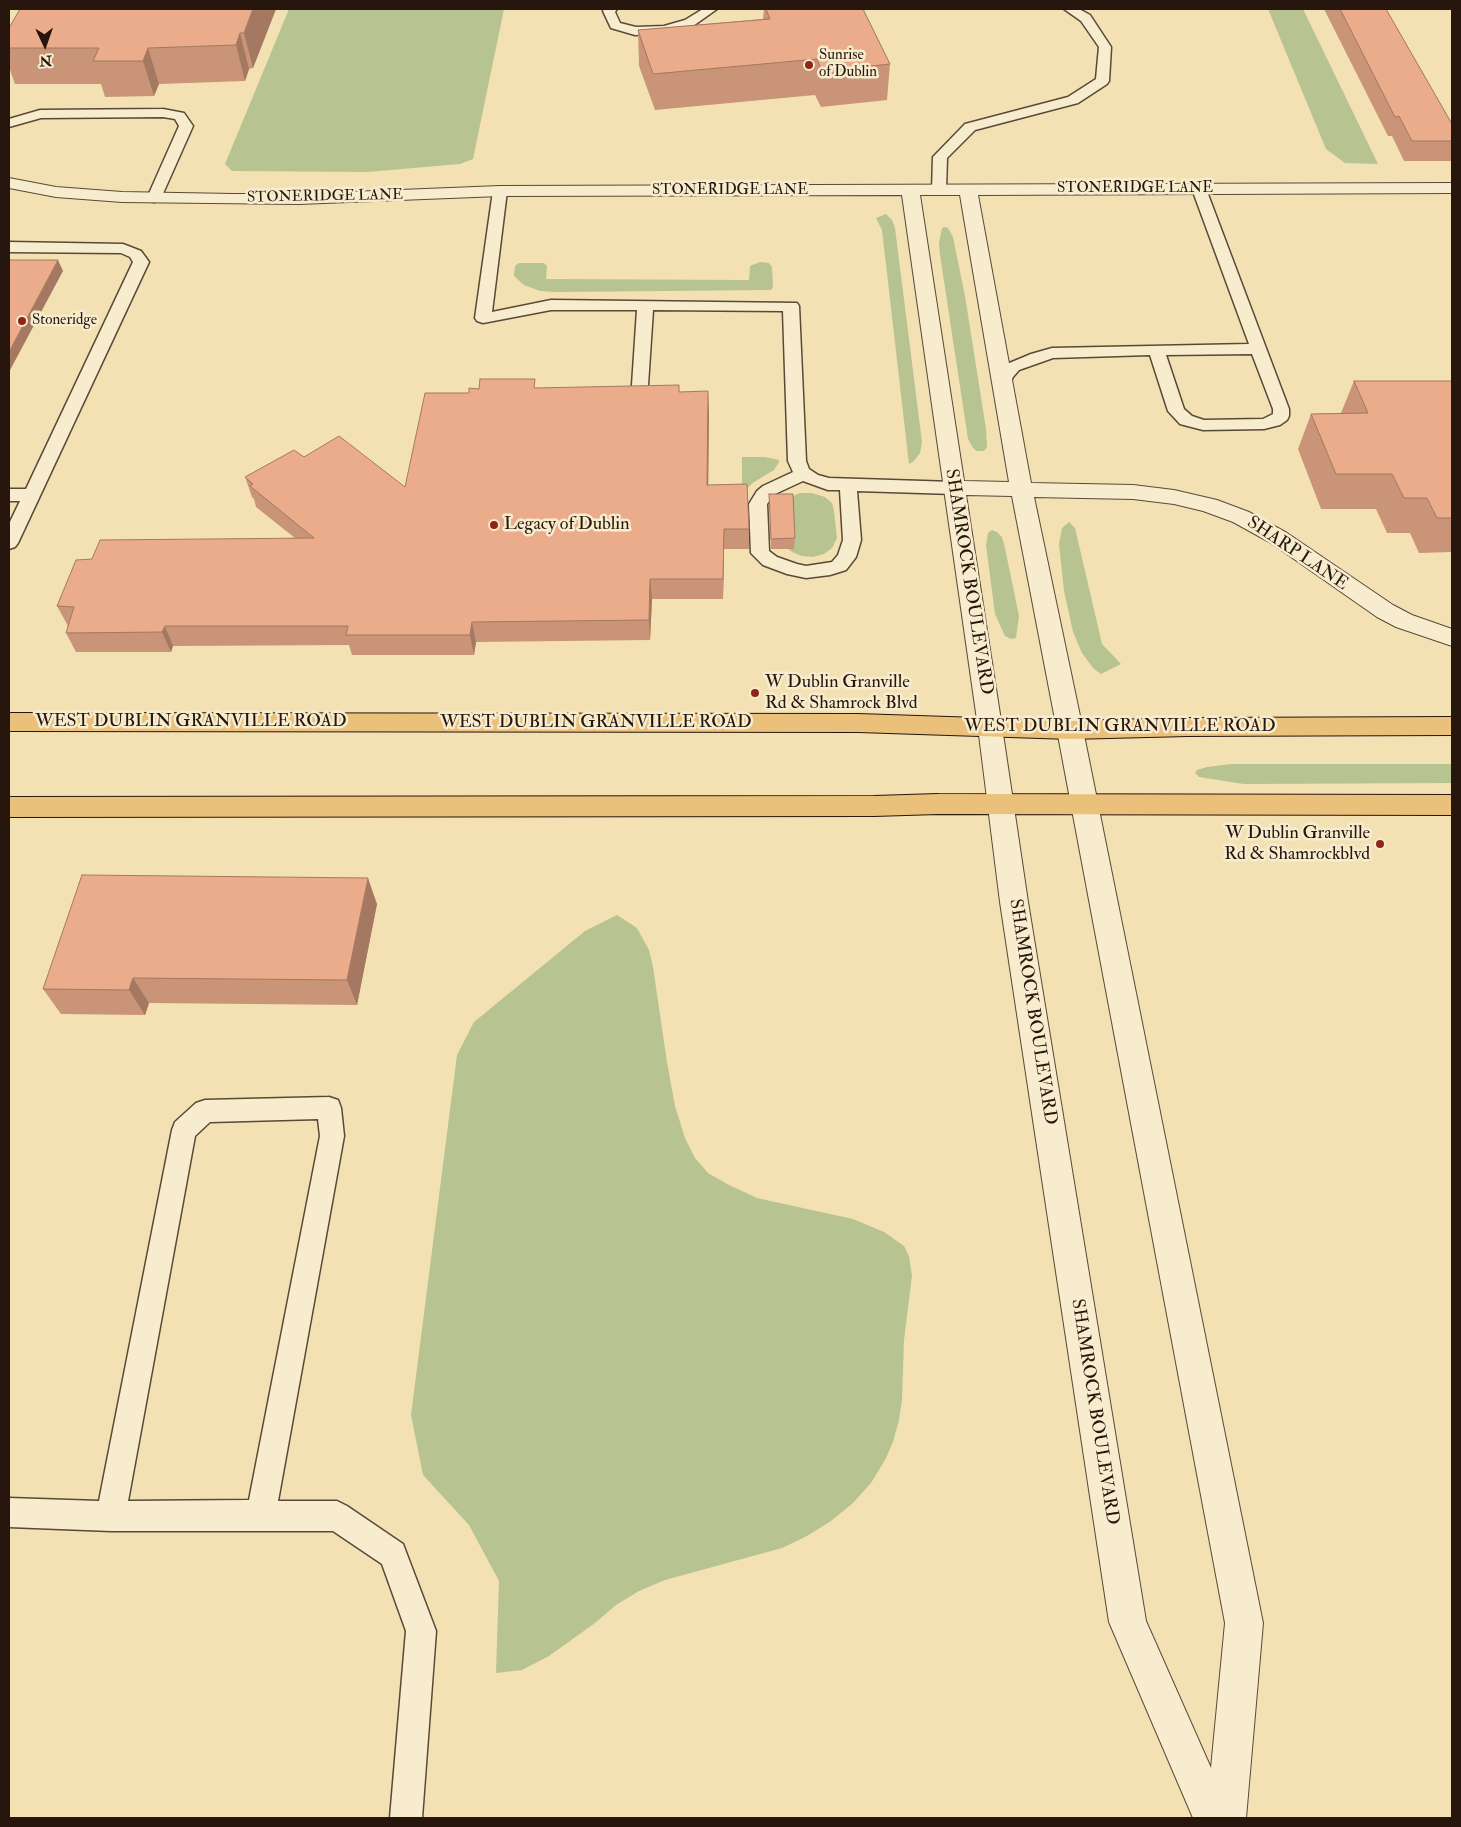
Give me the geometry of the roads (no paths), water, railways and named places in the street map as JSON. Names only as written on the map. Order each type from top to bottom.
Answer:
[{"type":"main road","name":"WEST DUBLIN GRANVILLE ROAD","points":[[9,722],[858,723],[1070,730],[1188,727],[1452,726]]},
{"type":"main road","points":[[9,807],[1452,805]]},
{"type":"street","name":"STONERIDGE LANE","points":[[9,183],[56,192],[154,198],[299,199],[500,191],[1452,188]]},
{"type":"street","name":"SHAMROCK BOULEVARD","points":[[910,190],[1017,921],[1128,1622],[1213,1818]]},
{"type":"street","points":[[968,190],[1021,490],[1086,805],[1244,1623],[1226,1818]]},
{"type":"street","name":"SHARP LANE","points":[[954,488],[1153,494],[1191,500],[1226,510],[1254,523],[1279,538],[1385,611],[1404,621],[1452,638]]},
{"type":"lane","points":[[611,9],[609,12],[615,25],[635,31],[665,30],[689,23],[711,9]]},
{"type":"lane","points":[[939,190],[940,158],[970,127],[1073,100],[1102,81],[1105,47],[1086,18],[1070,9]]},
{"type":"lane","points":[[9,123],[40,114],[164,113],[179,116],[186,126],[154,198]]},
{"type":"lane","points":[[1156,350],[1177,414],[1190,422],[1203,425],[1264,424],[1274,421],[1280,416],[1281,409],[1199,189]]},
{"type":"lane","points":[[500,191],[483,318],[544,306],[791,306],[797,462],[804,474],[822,482],[954,488]]},
{"type":"lane","points":[[9,247],[123,249],[136,254],[140,262],[139,268],[9,543]]},
{"type":"lane","points":[[639,400],[645,306]]},
{"type":"lane","points":[[1002,384],[1005,375],[1013,367],[1044,355],[1074,351],[1258,349]]},
{"type":"lane","points":[[804,474],[769,490],[763,495],[758,504],[760,553],[770,561],[794,570],[806,572],[825,570],[839,566],[847,558],[852,540],[848,484]]},
{"type":"lane","points":[[9,494],[31,495]]},
{"type":"lane","points":[[111,1516],[184,1130],[205,1110],[329,1108],[332,1136],[261,1515]]},
{"type":"lane","points":[[9,1513],[111,1516],[336,1516],[393,1554],[421,1631],[406,1818]]},
{"type":"place","name":"Sunrise of Dublin","points":[[809,65]]},
{"type":"place","name":"Stoneridge","points":[[22,321]]},
{"type":"place","name":"Legacy of Dublin","points":[[494,525]]},
{"type":"place","name":"W Dublin Granville Rd & Shamrock Blvd","points":[[755,693]]},
{"type":"place","name":"W Dublin Granville Rd & Shamrockblvd","points":[[1380,844]]}]
